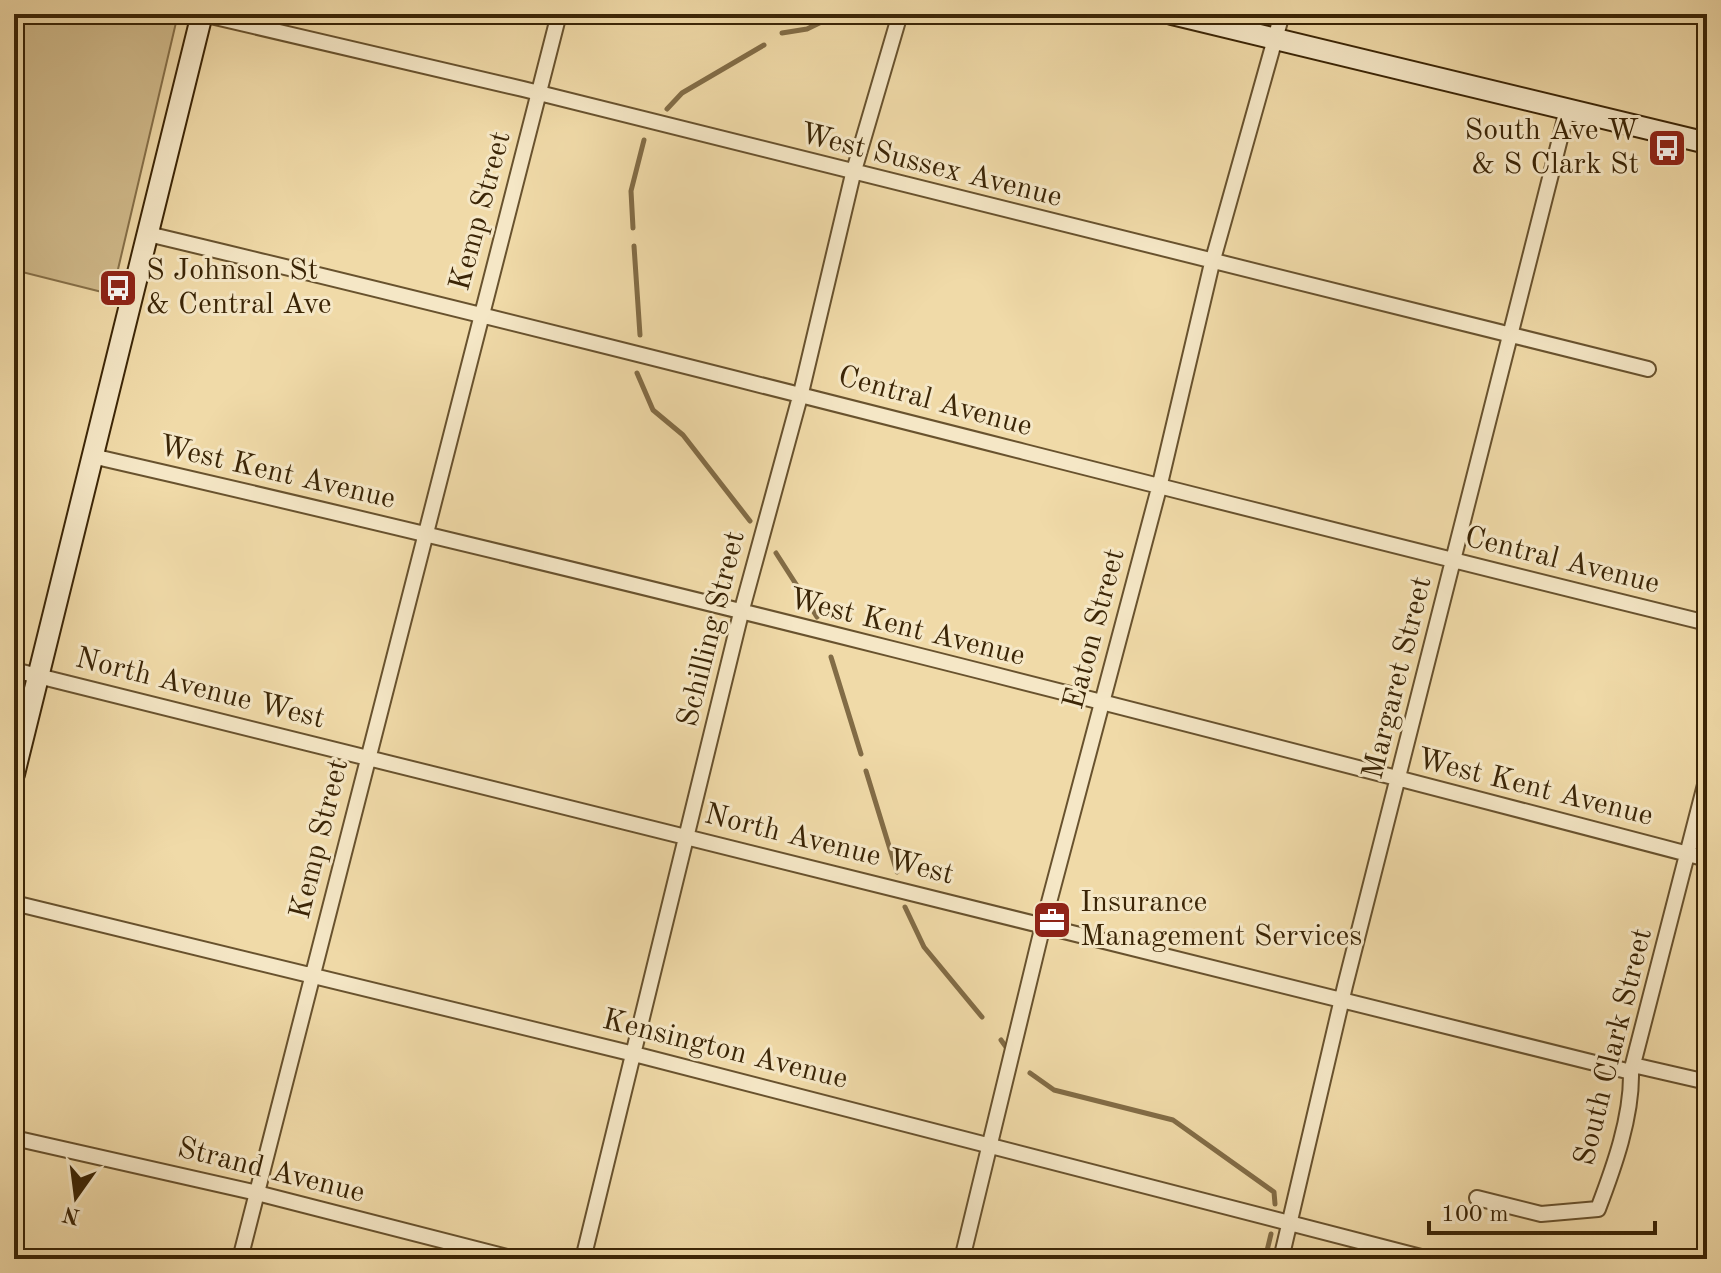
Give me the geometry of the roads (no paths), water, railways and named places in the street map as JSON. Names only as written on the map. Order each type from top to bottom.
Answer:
[{"type":"street","name":"West Sussex Avenue","points":[[202,14],[539,94],[1648,369]]},
{"type":"street","points":[[14,774],[202,14]]},
{"type":"street","name":"Kemp Street","points":[[240,1259],[559,14]]},
{"type":"street","name":"Schilling Street","points":[[583,1259],[741,613],[801,393],[853,174],[900,14]]},
{"type":"street","points":[[1172,14],[1707,143]]},
{"type":"street","name":"Eaton Street","points":[[962,1259],[1043,925],[1159,488],[1212,263],[1282,14]]},
{"type":"street","name":"Margaret Street","points":[[1281,1259],[1343,998],[1567,111]]},
{"type":"street","name":"Central Avenue","points":[[148,234],[801,393],[1159,488],[1707,623]]},
{"type":"street","name":"West Kent Avenue","points":[[92,456],[424,534],[1102,703],[1707,859]]},
{"type":"street","name":"North Avenue West","points":[[14,670],[1043,925],[1632,1068],[1707,1082]]},
{"type":"street","name":"South Clark Street","points":[[1477,1198],[1541,1214],[1598,1209],[1632,1090],[1632,1068],[1707,777]]},
{"type":"street","name":"Kensington Avenue","points":[[14,903],[634,1054],[1421,1257]]},
{"type":"street","name":"Strand Avenue","points":[[14,1138],[257,1193],[515,1259]]},
{"type":"waterway","points":[[782,33],[807,29],[838,14]]},
{"type":"waterway","points":[[667,109],[682,93],[764,45]]},
{"type":"waterway","points":[[633,228],[631,191],[644,140]]},
{"type":"waterway","points":[[634,246],[640,335]]},
{"type":"waterway","points":[[637,373],[653,410],[683,435],[750,521]]},
{"type":"waterway","points":[[776,553],[817,617]]},
{"type":"waterway","points":[[831,657],[861,754]]},
{"type":"waterway","points":[[866,771],[897,872]]},
{"type":"waterway","points":[[905,907],[924,947],[982,1017]]},
{"type":"waterway","points":[[1001,1040],[1006,1047]]},
{"type":"waterway","points":[[1030,1073],[1054,1090],[1173,1120],[1274,1192],[1275,1204]]},
{"type":"waterway","points":[[1265,1259],[1271,1234]]},
{"type":"place","name":"South Ave W & S Clark St","points":[[1667,148]]},
{"type":"place","name":"S Johnson St & Central Ave","points":[[118,288]]},
{"type":"place","name":"Insurance Management Services","points":[[1052,920]]}]
